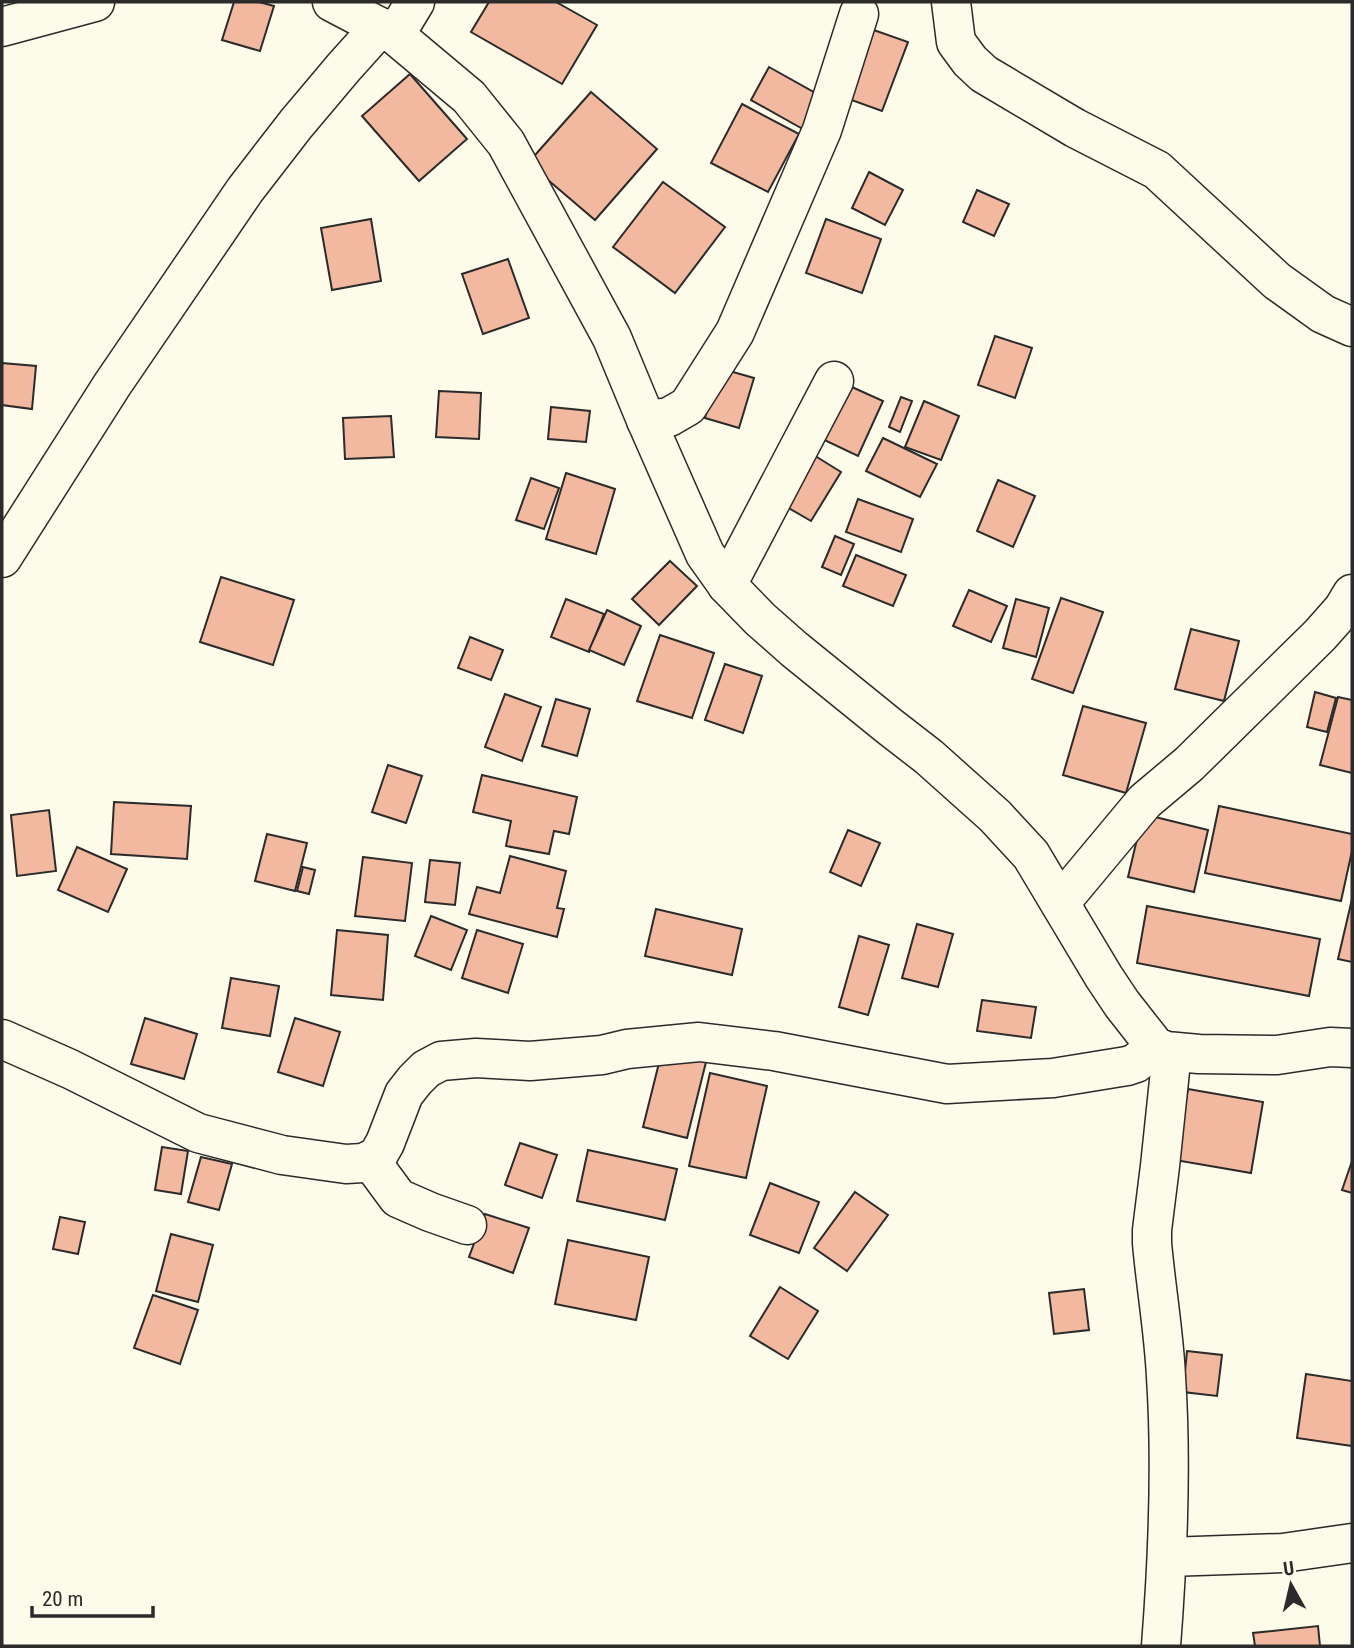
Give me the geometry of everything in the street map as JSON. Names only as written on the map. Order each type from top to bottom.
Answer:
[{"type":"street","points":[[2,27],[95,2]]},
{"type":"street","points":[[332,2],[387,31],[469,97],[506,143],[612,338],[705,554],[727,585],[794,649],[929,757],[995,816],[1031,855],[1122,1004],[1164,1049],[1160,1166],[1152,1243],[1166,1375],[1170,1490],[1161,1646]]},
{"type":"street","points":[[2,558],[111,385],[245,190],[304,114],[415,2]]},
{"type":"street","points":[[951,2],[956,41],[970,61],[984,74],[1075,128],[1157,170],[1277,281],[1323,314],[1352,327]]},
{"type":"street","points":[[646,420],[669,417],[688,406],[734,332],[822,130],[859,13]]},
{"type":"street","points":[[727,585],[834,382]]},
{"type":"street","points":[[1060,903],[1145,801],[1189,764],[1320,635],[1343,609],[1352,594]]},
{"type":"street","points":[[2,1039],[70,1069],[198,1133],[282,1155],[346,1164],[363,1163],[377,1157],[404,1094],[426,1069],[441,1061],[476,1058],[530,1061],[699,1042],[774,1051],[947,1084],[1053,1078],[1127,1066],[1164,1049],[1199,1054],[1277,1055],[1330,1047],[1352,1048]]},
{"type":"street","points":[[370,1160],[398,1199],[467,1225]]},
{"type":"street","points":[[1168,1556],[1283,1553],[1352,1543]]},
{"type":"building","points":[[234,2],[259,2],[274,6],[260,51],[222,40]]},
{"type":"building","points":[[489,2],[556,2],[597,25],[562,84],[471,32]]},
{"type":"building","points":[[868,28],[908,42],[882,111],[843,97]]},
{"type":"building","points":[[769,67],[826,99],[808,132],[751,100]]},
{"type":"building","points":[[410,74],[467,139],[419,181],[362,116]]},
{"type":"building","points":[[591,92],[657,149],[595,220],[528,163]]},
{"type":"building","points":[[742,104],[799,134],[768,192],[711,163]]},
{"type":"building","points":[[869,172],[903,190],[885,225],[852,208]]},
{"type":"building","points":[[663,182],[725,227],[675,293],[613,247]]},
{"type":"building","points":[[977,190],[1009,204],[994,236],[963,222]]},
{"type":"building","points":[[371,219],[381,281],[332,290],[321,228]]},
{"type":"building","points":[[826,219],[881,239],[862,293],[806,273]]},
{"type":"building","points":[[508,259],[529,318],[483,334],[462,274]]},
{"type":"building","points":[[995,336],[1032,348],[1015,398],[978,385]]},
{"type":"building","points":[[2,363],[36,366],[32,409],[2,405]]},
{"type":"building","points":[[719,368],[754,378],[739,428],[705,418]]},
{"type":"building","points":[[843,383],[883,401],[858,456],[818,437]]},
{"type":"building","points":[[439,391],[481,393],[479,439],[436,437]]},
{"type":"building","points":[[901,397],[912,401],[900,432],[889,427]]},
{"type":"building","points":[[924,401],[959,416],[941,460],[905,447]]},
{"type":"building","points":[[551,407],[590,411],[586,442],[548,439]]},
{"type":"building","points":[[391,416],[394,457],[345,459],[343,418]]},
{"type":"building","points":[[883,438],[937,464],[920,497],[866,471]]},
{"type":"building","points":[[804,449],[841,472],[811,521],[773,499]]},
{"type":"building","points":[[566,473],[615,489],[596,554],[546,539]]},
{"type":"building","points":[[531,478],[559,488],[544,529],[516,520]]},
{"type":"building","points":[[998,480],[1035,496],[1013,547],[977,531]]},
{"type":"building","points":[[858,499],[913,519],[901,552],[846,532]]},
{"type":"building","points":[[835,536],[854,544],[841,575],[822,567]]},
{"type":"building","points":[[856,555],[906,575],[893,606],[843,586]]},
{"type":"building","points":[[670,561],[697,586],[659,625],[632,599]]},
{"type":"building","points":[[221,577],[294,600],[273,665],[200,642]]},
{"type":"building","points":[[969,590],[1007,606],[991,642],[953,626]]},
{"type":"building","points":[[1061,598],[1103,612],[1073,693],[1032,679]]},
{"type":"building","points":[[566,599],[604,614],[589,652],[551,637]]},
{"type":"building","points":[[1016,599],[1049,608],[1036,657],[1003,648]]},
{"type":"building","points":[[607,610],[641,626],[624,665],[589,650]]},
{"type":"building","points":[[1191,629],[1239,641],[1224,701],[1175,689]]},
{"type":"building","points":[[660,635],[714,653],[692,718],[637,701]]},
{"type":"building","points":[[470,637],[503,650],[491,680],[458,668]]},
{"type":"building","points":[[725,664],[762,676],[743,733],[705,720]]},
{"type":"building","points":[[1315,692],[1336,698],[1327,732],[1307,727]]},
{"type":"building","points":[[505,694],[541,707],[522,761],[485,747]]},
{"type":"building","points":[[1338,697],[1352,700],[1352,773],[1320,765]]},
{"type":"building","points":[[556,699],[590,709],[577,756],[542,746]]},
{"type":"building","points":[[1083,706],[1146,723],[1126,793],[1063,775]]},
{"type":"building","points":[[388,765],[422,776],[406,823],[372,812]]},
{"type":"building","points":[[482,775],[577,797],[569,834],[554,831],[549,854],[506,846],[511,821],[473,812]]},
{"type":"building","points":[[114,802],[191,806],[187,859],[111,854]]},
{"type":"building","points":[[1219,806],[1352,834],[1352,851],[1341,901],[1205,873]]},
{"type":"building","points":[[49,810],[56,871],[17,876],[11,815]]},
{"type":"building","points":[[1143,814],[1208,830],[1194,892],[1128,877]]},
{"type":"building","points":[[848,830],[880,843],[861,886],[830,872]]},
{"type":"building","points":[[267,834],[307,843],[295,891],[255,881]]},
{"type":"building","points":[[77,847],[127,869],[108,912],[58,890]]},
{"type":"building","points":[[510,856],[566,871],[557,908],[564,909],[557,937],[469,914],[477,887],[500,893]]},
{"type":"building","points":[[363,857],[412,863],[405,921],[355,916]]},
{"type":"building","points":[[430,860],[460,863],[455,905],[425,902]]},
{"type":"building","points":[[303,867],[315,870],[309,894],[297,891]]},
{"type":"building","points":[[1352,899],[1352,962],[1338,959]]},
{"type":"building","points":[[1147,906],[1320,939],[1309,996],[1137,963]]},
{"type":"building","points":[[656,909],[742,929],[732,975],[645,956]]},
{"type":"building","points":[[431,916],[467,930],[451,970],[415,956]]},
{"type":"building","points":[[917,924],[953,934],[938,987],[902,978]]},
{"type":"building","points":[[337,930],[388,935],[383,1000],[331,995]]},
{"type":"building","points":[[477,930],[523,944],[508,993],[462,978]]},
{"type":"building","points":[[859,936],[889,945],[868,1015],[839,1007]]},
{"type":"building","points":[[231,978],[279,986],[270,1036],[222,1028]]},
{"type":"building","points":[[982,1000],[1036,1007],[1031,1038],[977,1031]]},
{"type":"building","points":[[145,1018],[197,1034],[184,1079],[131,1064]]},
{"type":"building","points":[[295,1018],[340,1032],[323,1086],[278,1072]]},
{"type":"building","points":[[663,1047],[707,1058],[687,1138],[643,1127]]},
{"type":"building","points":[[710,1073],[767,1086],[746,1178],[689,1166]]},
{"type":"building","points":[[1188,1089],[1263,1102],[1251,1173],[1175,1160]]},
{"type":"building","points":[[520,1143],[557,1155],[542,1198],[505,1185]]},
{"type":"building","points":[[162,1147],[188,1151],[181,1194],[155,1190]]},
{"type":"building","points":[[588,1150],[677,1169],[665,1220],[577,1201]]},
{"type":"building","points":[[201,1157],[232,1164],[219,1210],[188,1202]]},
{"type":"building","points":[[1352,1161],[1352,1193],[1342,1190]]},
{"type":"building","points":[[770,1183],[819,1202],[799,1253],[750,1235]]},
{"type":"building","points":[[855,1192],[888,1215],[847,1271],[814,1248]]},
{"type":"building","points":[[485,1214],[529,1228],[513,1273],[469,1257]]},
{"type":"building","points":[[60,1217],[85,1222],[78,1254],[53,1249]]},
{"type":"building","points":[[171,1234],[213,1245],[198,1302],[156,1291]]},
{"type":"building","points":[[568,1240],[649,1257],[636,1320],[555,1304]]},
{"type":"building","points":[[780,1287],[818,1311],[788,1359],[750,1336]]},
{"type":"building","points":[[1084,1289],[1089,1330],[1054,1334],[1049,1293]]},
{"type":"building","points":[[153,1295],[198,1310],[180,1364],[134,1348]]},
{"type":"building","points":[[1187,1351],[1222,1355],[1217,1396],[1183,1392]]},
{"type":"building","points":[[1306,1374],[1352,1381],[1352,1446],[1297,1438]]},
{"type":"building","points":[[1318,1626],[1320,1646],[1255,1646],[1253,1633]]}]
